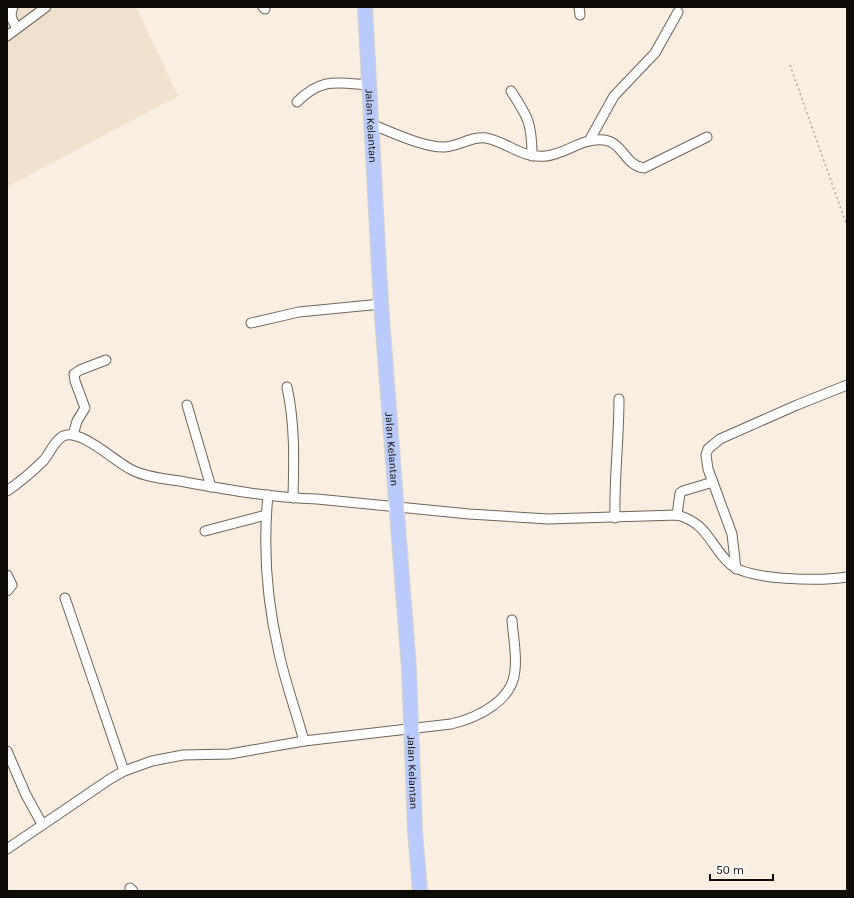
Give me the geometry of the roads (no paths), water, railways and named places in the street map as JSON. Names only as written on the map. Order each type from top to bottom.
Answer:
[{"type":"highway","name":"Jalan Kelantan","points":[[365,7],[373,124],[380,304],[409,669],[418,890]]},
{"type":"street","points":[[13,7],[10,14],[11,19],[17,28]]},
{"type":"street","points":[[7,36],[46,7]]},
{"type":"street","points":[[589,141],[614,96],[655,54],[678,12]]},
{"type":"street","points":[[297,102],[315,86],[325,84],[370,85]]},
{"type":"street","points":[[511,91],[529,119],[532,139],[532,156]]},
{"type":"street","points":[[373,124],[436,147],[454,146],[474,138],[485,138],[532,156],[547,156],[597,139],[613,142],[634,166],[644,168],[707,137]]},
{"type":"street","points":[[251,323],[299,312],[380,304]]},
{"type":"street","points":[[73,435],[76,421],[85,408],[75,381],[74,374],[80,370],[106,360]]},
{"type":"street","points":[[736,569],[735,543],[706,460],[706,452],[710,445],[760,421],[847,385]]},
{"type":"street","points":[[287,388],[292,413],[294,438],[293,498]]},
{"type":"street","points":[[615,518],[614,486],[619,428],[619,399]]},
{"type":"street","points":[[187,405],[211,486]]},
{"type":"street","points":[[7,491],[45,459],[63,436],[73,435],[84,439],[133,471],[156,477],[268,495],[513,518],[615,518],[677,515],[692,520],[702,528],[728,563],[736,569],[748,573],[795,578],[835,579],[847,577]]},
{"type":"street","points":[[677,515],[680,494],[683,491],[713,482]]},
{"type":"street","points":[[268,495],[266,515],[268,574],[274,628],[279,653],[304,741]]},
{"type":"street","points":[[205,531],[266,515]]},
{"type":"street","points":[[7,575],[12,585],[7,591]]},
{"type":"street","points":[[65,598],[124,771]]},
{"type":"street","points":[[7,849],[42,824],[124,771],[152,761],[183,755],[230,754],[304,741],[463,721],[496,704],[510,686],[515,670],[512,620]]},
{"type":"street","points":[[7,751],[26,795],[42,824]]}]
